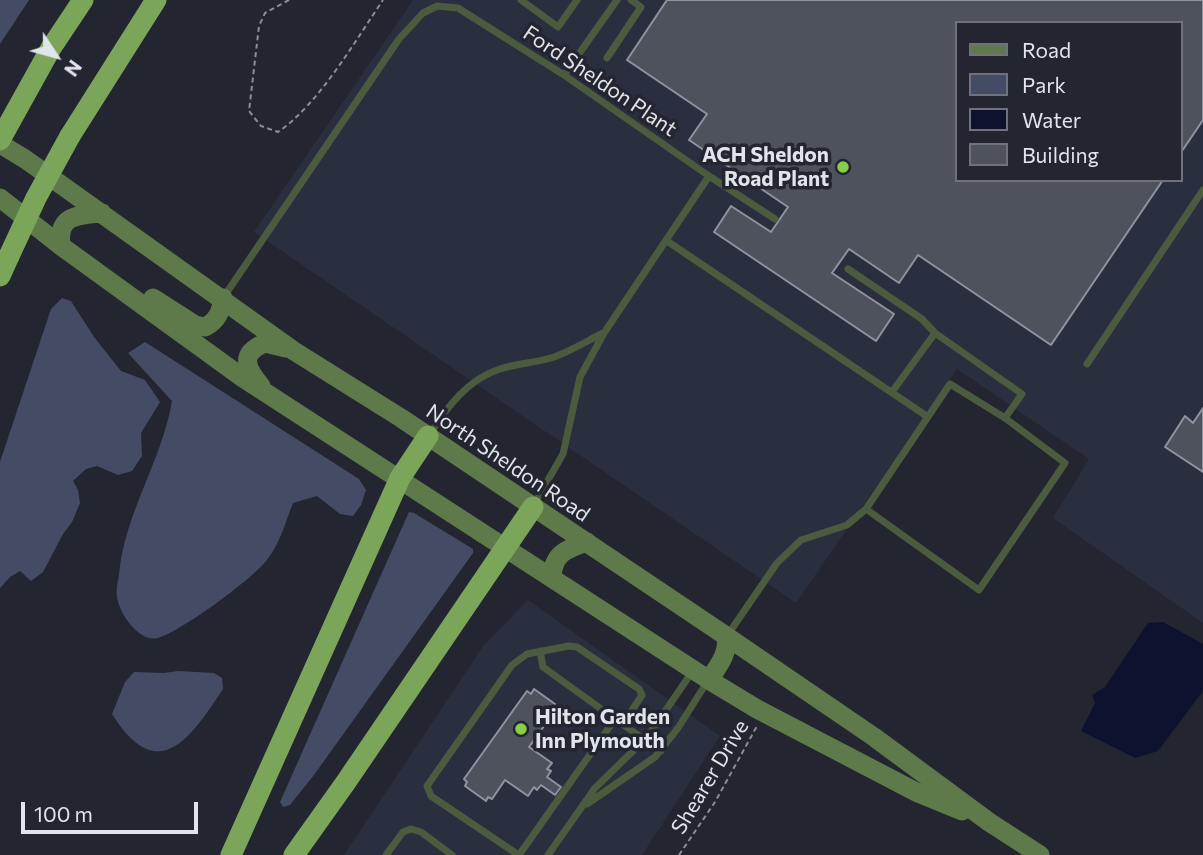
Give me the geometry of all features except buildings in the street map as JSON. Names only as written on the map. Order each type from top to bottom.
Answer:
[{"type":"highway","points":[[0,142],[51,48],[83,0]]},
{"type":"highway","points":[[0,276],[36,198],[69,136],[156,0]]},
{"type":"highway","points":[[231,855],[400,478],[428,436]]},
{"type":"highway","points":[[295,854],[533,507]]},
{"type":"highway","points":[[214,855],[254,781],[288,726]]},
{"type":"main road","name":"North Sheldon Road","points":[[0,142],[294,351],[587,542],[874,737],[989,822],[1040,855]]},
{"type":"main road","name":"North Sheldon Road","points":[[0,198],[88,266],[267,394],[701,675],[764,712],[918,793],[989,822]]},
{"type":"main road","points":[[61,246],[62,226],[69,218],[102,213]]},
{"type":"main road","points":[[88,266],[114,271],[195,325],[205,327],[213,323],[223,298]]},
{"type":"main road","points":[[267,394],[251,374],[247,359],[251,352],[265,344],[294,351]]},
{"type":"main road","points":[[552,577],[554,562],[559,554],[587,542]]},
{"type":"main road","points":[[701,675],[726,651],[726,636]]},
{"type":"lane","points":[[521,0],[558,27],[577,0]]},
{"type":"lane","points":[[564,75],[617,0]]},
{"type":"lane","points":[[607,58],[641,7],[631,0]]},
{"type":"lane","name":"Ford Sheldon Plant","points":[[223,298],[399,39],[423,13],[438,3],[458,8],[564,75],[775,219]]},
{"type":"lane","points":[[533,507],[563,454],[580,377],[604,333],[709,176]]},
{"type":"lane","points":[[1087,364],[1203,190]]},
{"type":"lane","points":[[667,241],[928,417]]},
{"type":"lane","points":[[848,269],[922,319],[934,333],[1021,394],[1005,418]]},
{"type":"lane","points":[[428,436],[441,416],[466,388],[483,376],[501,368],[555,356],[604,333]]},
{"type":"lane","points":[[892,392],[934,333]]},
{"type":"lane","points":[[726,636],[777,563],[801,540],[847,524],[866,509],[950,384],[1005,418],[1065,463],[979,590],[866,509]]},
{"type":"lane","points":[[615,719],[518,855],[431,796],[427,786],[512,665],[527,654],[577,647],[639,689],[642,695],[623,724]]},
{"type":"lane","points":[[540,651],[544,667],[661,751]]},
{"type":"lane","points":[[548,855],[595,788],[645,740],[701,675]]},
{"type":"lane","points":[[579,811],[600,793],[642,768],[661,751],[701,675]]},
{"type":"lane","points":[[621,764],[627,777]]},
{"type":"lane","points":[[386,855],[397,838],[411,829],[421,832],[452,855]]},
{"type":"path","points":[[289,0],[265,13],[259,26],[248,111],[261,126],[278,132],[292,123],[311,102],[383,0]]},
{"type":"path","name":"Shearer Drive","points":[[679,855],[715,802],[764,712]]},
{"type":"shaded area","points":[[413,0],[1203,0],[1203,623],[1053,518],[1089,459],[957,369],[796,603],[254,232]]},
{"type":"shaded area","points":[[528,600],[720,736],[642,855],[344,855],[484,645]]},
{"type":"green space","points":[[0,0],[29,0],[0,44]]},
{"type":"green space","points":[[62,298],[71,301],[94,337],[121,371],[145,380],[160,402],[141,433],[142,456],[132,471],[118,475],[97,466],[86,469],[73,481],[80,503],[43,572],[31,581],[20,571],[0,588],[0,462],[51,309]]},
{"type":"green space","points":[[145,342],[359,479],[366,490],[361,505],[353,516],[340,514],[317,496],[293,503],[275,548],[258,570],[198,616],[158,638],[144,636],[131,625],[121,610],[117,593],[122,552],[128,531],[160,445],[172,401],[128,353]]},
{"type":"green space","points":[[409,512],[473,549],[473,553],[314,775],[290,805],[283,807],[280,802]]},
{"type":"green space","points":[[134,672],[214,673],[222,678],[223,689],[186,738],[172,748],[159,751],[144,748],[129,736],[112,714],[125,682]]},
{"type":"water","points":[[1163,622],[1203,644],[1203,691],[1158,751],[1135,758],[1081,731],[1095,703],[1092,695],[1105,687],[1148,623]]},
{"type":"place","name":"ACH Sheldon Road Plant","points":[[843,167]]},
{"type":"place","name":"Hilton Garden Inn Plymouth","points":[[521,729]]}]
